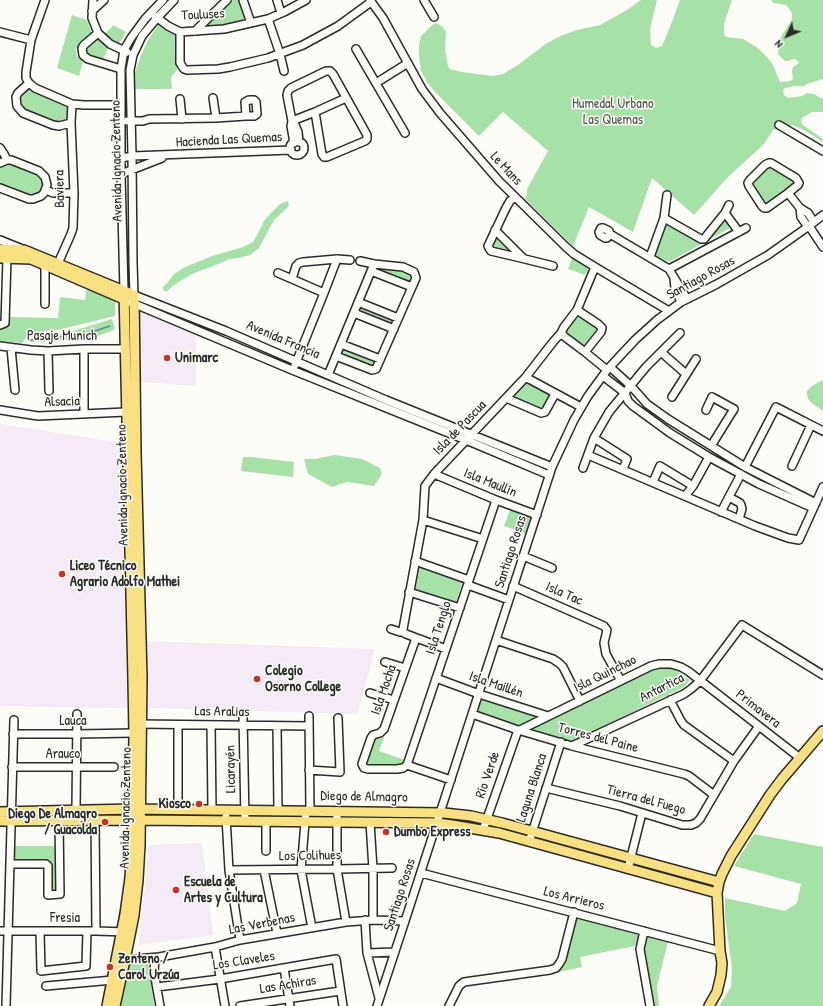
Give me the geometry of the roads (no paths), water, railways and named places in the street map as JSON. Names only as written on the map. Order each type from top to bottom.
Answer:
[{"type":"main road","name":"Avenida Francia","points":[[0,249],[24,250],[56,267],[134,299]]},
{"type":"main road","name":"Avenida Francia","points":[[4,258],[31,259],[45,266],[56,267]]},
{"type":"main road","name":"Avenida Ignacio Zenteno","points":[[124,295],[126,412],[131,437]]},
{"type":"main road","name":"Avenida Ignacio Zenteno","points":[[115,1006],[125,960],[128,896],[136,820],[136,727],[138,677],[131,437],[134,299]]},
{"type":"main road","points":[[709,1006],[715,997],[720,981],[722,963],[717,893],[722,874],[731,856],[766,800],[823,731]]},
{"type":"main road","name":"Diego de Almagro","points":[[0,812],[136,809],[440,812],[486,819],[719,882]]},
{"type":"main road","name":"Diego de Almagro","points":[[0,821],[136,820],[437,823],[483,830],[717,893]]},
{"type":"main road","name":"Avenida Ignacio Zenteno","points":[[107,1006],[127,932]]},
{"type":"street","points":[[45,0],[31,40],[26,72],[26,78],[29,83],[35,88],[72,104],[121,105]]},
{"type":"street","points":[[93,0],[92,11],[98,33],[110,44],[133,54]]},
{"type":"street","points":[[92,11],[104,0]]},
{"type":"street","name":"Avenida Ignacio Zenteno","points":[[134,299],[130,70],[133,54],[163,0]]},
{"type":"street","name":"Avenida Ignacio Zenteno","points":[[124,295],[121,174],[121,69],[124,50],[134,32],[174,0]]},
{"type":"street","points":[[195,32],[227,0]]},
{"type":"street","points":[[243,0],[251,22]]},
{"type":"street","points":[[277,0],[281,13]]},
{"type":"street","name":"Touluses","points":[[154,15],[168,26],[180,32],[195,32],[224,29],[268,19],[306,0]]},
{"type":"street","points":[[424,0],[434,17]]},
{"type":"street","points":[[180,32],[181,65],[184,69],[218,69],[255,62],[302,45],[326,33],[371,1]]},
{"type":"street","name":"Le Mans","points":[[371,1],[383,18],[422,89],[440,113],[499,181],[569,250],[669,311]]},
{"type":"street","points":[[268,19],[284,71]]},
{"type":"street","points":[[0,32],[31,40]]},
{"type":"street","points":[[98,33],[84,45],[82,48],[83,55],[88,59],[121,69]]},
{"type":"street","points":[[356,49],[405,133]]},
{"type":"street","points":[[376,83],[408,63]]},
{"type":"street","points":[[296,142],[298,132],[292,121],[287,95],[288,91],[291,88],[326,71],[330,71],[333,74],[368,138],[365,141],[324,157],[322,154],[315,112]]},
{"type":"street","points":[[29,83],[18,93],[16,97],[17,106],[23,113],[52,125],[65,125],[71,123]]},
{"type":"street","points":[[213,98],[216,118]]},
{"type":"street","points":[[292,121],[346,98]]},
{"type":"street","points":[[180,99],[182,119]]},
{"type":"street","name":"Baviera","points":[[56,267],[72,231],[74,193],[71,123],[72,104]]},
{"type":"street","points":[[121,118],[143,121],[148,119],[246,116]]},
{"type":"street","points":[[778,125],[823,152]]},
{"type":"street","name":"Hacienda Las Quemas","points":[[296,142],[303,145],[304,151],[297,155],[292,153],[291,150],[290,147],[296,142]]},
{"type":"street","points":[[0,148],[4,154],[3,161],[11,160],[40,171],[47,181],[46,190],[41,196],[33,200],[0,188]]},
{"type":"street","name":"Hacienda Las Quemas","points":[[121,158],[132,156],[168,156],[291,150]]},
{"type":"street","points":[[121,174],[168,156]]},
{"type":"street","points":[[769,163],[798,180],[798,185],[788,193],[768,208],[764,208],[748,183],[765,165],[769,163]]},
{"type":"street","points":[[46,190],[53,193],[74,193]]},
{"type":"street","points":[[788,193],[800,208],[801,218],[811,225],[823,247]]},
{"type":"street","points":[[650,257],[664,218],[667,195]]},
{"type":"street","points":[[515,197],[507,204],[488,248],[491,251],[553,266]]},
{"type":"street","points":[[664,218],[701,239],[704,239],[725,214],[728,206]]},
{"type":"street","points":[[669,269],[743,230],[725,214]]},
{"type":"street","name":"Santiago Rosas","points":[[376,1006],[395,952],[549,475],[567,433],[581,407],[607,371],[635,340],[669,311],[684,300],[717,284],[768,255],[823,215]]},
{"type":"street","points":[[495,230],[524,259]]},
{"type":"street","points":[[610,234],[669,269],[674,277],[675,289],[684,300]]},
{"type":"street","points":[[0,240],[24,250]]},
{"type":"street","points":[[3,324],[4,258]]},
{"type":"street","points":[[292,279],[296,266],[299,263],[337,259],[350,260]]},
{"type":"street","points":[[292,370],[337,259]]},
{"type":"street","points":[[360,261],[412,287]]},
{"type":"street","points":[[45,266],[45,304]]},
{"type":"street","points":[[336,356],[374,370],[376,369],[416,278],[414,272],[403,267],[372,267]]},
{"type":"street","points":[[328,375],[372,267]]},
{"type":"street","name":"Isla de Pascua","points":[[404,632],[403,629],[422,520],[425,486],[434,474],[525,378],[561,334],[564,327],[577,310],[595,267]]},
{"type":"street","points":[[278,274],[324,293]]},
{"type":"street","name":"Avenida Francia","points":[[134,299],[226,331],[338,379],[385,403],[430,422],[466,440],[549,475]]},
{"type":"street","name":"Avenida Francia","points":[[134,299],[292,370],[335,387],[385,403]]},
{"type":"street","points":[[358,302],[398,318]]},
{"type":"street","points":[[577,310],[602,328],[601,332],[585,352]]},
{"type":"street","points":[[354,313],[394,328]]},
{"type":"street","points":[[583,468],[594,438],[609,412],[646,367],[680,333]]},
{"type":"street","points":[[561,334],[563,334],[565,338],[585,352],[607,371],[631,386],[648,404],[668,419],[745,467],[814,506]]},
{"type":"street","points":[[341,344],[380,359]]},
{"type":"street","name":"Pasaje Munich","points":[[0,346],[31,350],[125,349]]},
{"type":"street","points":[[11,348],[15,390]]},
{"type":"street","points":[[84,349],[84,414]]},
{"type":"street","points":[[48,350],[49,391]]},
{"type":"street","points":[[661,352],[686,374]]},
{"type":"street","points":[[672,397],[696,359]]},
{"type":"street","points":[[607,371],[625,393],[628,401],[633,406],[670,433],[709,457],[759,484],[814,506]]},
{"type":"street","points":[[525,378],[581,407]]},
{"type":"street","points":[[335,387],[338,379]]},
{"type":"street","points":[[506,398],[541,414],[545,412],[555,394]]},
{"type":"street","points":[[706,410],[712,397],[734,408],[711,446]]},
{"type":"street","points":[[745,467],[776,407],[823,431]]},
{"type":"street","name":"Alsacia","points":[[0,410],[38,416],[126,412]]},
{"type":"street","name":"Avenida Francia","points":[[430,422],[472,434],[552,467]]},
{"type":"street","points":[[792,466],[811,425]]},
{"type":"street","points":[[594,438],[627,459],[622,469]]},
{"type":"street","points":[[588,455],[738,519],[788,538],[799,540],[823,487]]},
{"type":"street","points":[[685,496],[693,486],[709,457]]},
{"type":"street","points":[[653,482],[660,466],[693,486]]},
{"type":"street","name":"Isla Maullín","points":[[434,474],[496,500],[537,515]]},
{"type":"street","points":[[721,512],[740,474]]},
{"type":"street","points":[[729,497],[741,505],[742,509],[738,519]]},
{"type":"street","name":"Isla Tenglo","points":[[407,764],[496,500]]},
{"type":"street","points":[[422,520],[483,539]]},
{"type":"street","points":[[523,556],[552,568]]},
{"type":"street","points":[[415,561],[509,600]]},
{"type":"street","name":"Isla Tac","points":[[513,586],[604,626],[607,630],[604,643],[606,654],[621,681]]},
{"type":"street","points":[[409,592],[460,608]]},
{"type":"street","name":"Antartica","points":[[572,746],[684,694],[700,681],[742,625],[823,675]]},
{"type":"street","points":[[391,629],[404,632],[446,649]]},
{"type":"street","name":"Isla Mocha","points":[[407,764],[403,768],[397,770],[368,769],[362,767],[363,759],[371,738],[373,735],[383,731],[416,638]]},
{"type":"street","points":[[496,640],[544,656],[559,663],[563,667],[580,701]]},
{"type":"street","points":[[385,662],[405,668]]},
{"type":"street","name":"Isla Quinchao","points":[[519,730],[651,666],[659,664],[674,664],[681,667],[700,681]]},
{"type":"street","name":"Isla Maillén","points":[[436,678],[479,694],[548,716]]},
{"type":"street","name":"Primavera","points":[[700,681],[800,758]]},
{"type":"street","points":[[370,693],[394,700]]},
{"type":"street","points":[[670,700],[684,725],[734,762]]},
{"type":"street","points":[[76,810],[77,714]]},
{"type":"street","name":"Torres del Paine","points":[[472,714],[572,746],[684,774],[689,776],[714,795]]},
{"type":"street","name":"Licarayén","points":[[243,716],[245,821]]},
{"type":"street","points":[[309,716],[308,811],[304,822],[301,870],[312,928]]},
{"type":"street","points":[[309,770],[340,772],[338,718]]},
{"type":"street","points":[[6,1006],[14,720]]},
{"type":"street","points":[[178,725],[178,810]]},
{"type":"street","name":"Las Aralias","points":[[136,727],[178,725],[309,726]]},
{"type":"street","points":[[211,725],[212,810]]},
{"type":"street","points":[[277,726],[278,810]]},
{"type":"street","name":"Tierra del Fuego","points":[[546,788],[620,806],[682,825],[691,825],[700,819],[734,762],[759,726]]},
{"type":"street","name":"Lauca","points":[[13,734],[77,734],[136,727]]},
{"type":"street","name":"Río Verde","points":[[483,830],[519,730]]},
{"type":"street","name":"Laguna Blanca","points":[[528,842],[561,742]]},
{"type":"street","points":[[407,764],[451,780]]},
{"type":"street","name":"Arauco","points":[[12,767],[114,768]]},
{"type":"street","points":[[226,810],[229,870],[240,940]]},
{"type":"street","points":[[337,811],[337,869],[346,922]]},
{"type":"street","points":[[628,869],[642,813]]},
{"type":"street","points":[[95,820],[96,931]]},
{"type":"street","points":[[10,864],[46,864],[48,866],[48,895],[60,894],[59,821]]},
{"type":"street","points":[[266,821],[266,851]]},
{"type":"street","points":[[370,822],[373,869],[373,920]]},
{"type":"street","name":"Los Colihues","points":[[229,870],[392,868]]},
{"type":"street","points":[[264,870],[277,933]]},
{"type":"street","name":"Los Arrieros","points":[[420,873],[720,951]]},
{"type":"street","points":[[449,1006],[459,986],[464,982],[556,968],[562,959],[574,912]]},
{"type":"street","points":[[365,920],[367,953],[379,998]]},
{"type":"street","name":"Las Verbenas","points":[[125,960],[155,958],[215,947],[240,940],[277,933],[346,922],[365,920],[405,921]]},
{"type":"street","points":[[40,931],[41,971],[86,966],[87,931]]},
{"type":"street","points":[[644,931],[640,949],[650,1006]]},
{"type":"street","name":"Fresia","points":[[0,932],[127,932]]},
{"type":"street","points":[[215,947],[225,1006]]},
{"type":"street","points":[[367,953],[395,952]]},
{"type":"street","points":[[155,958],[154,972],[160,1006]]},
{"type":"street","name":"Los Claveles","points":[[157,986],[220,979],[336,959],[340,990]]},
{"type":"street","points":[[284,968],[289,1002]]},
{"type":"street","points":[[46,986],[113,980]]},
{"type":"street","points":[[340,990],[343,1006]]},
{"type":"street","name":"Las Achiras","points":[[240,1006],[289,1002],[340,990]]},
{"type":"waterway","points":[[29,340],[70,336],[95,331],[110,326]]},
{"type":"place","name":"Unimarc","points":[[167,358]]},
{"type":"place","name":"Liceo Técnico Agrario Adolfo Mathei","points":[[62,574]]},
{"type":"place","name":"Colegio Osorno College","points":[[257,679]]},
{"type":"place","name":"Kiosco","points":[[199,804]]},
{"type":"place","name":"Diego De Almagro / Guacolda","points":[[105,822]]},
{"type":"place","name":"Dumbo Express","points":[[386,832]]},
{"type":"place","name":"Escuela de Artes y Cultura","points":[[176,890]]},
{"type":"place","name":"Zenteno / Carol Urzúa","points":[[110,967]]},
{"type":"park label","name":"Humedal Urbano Las Quemas","points":[[613,112]]}]
